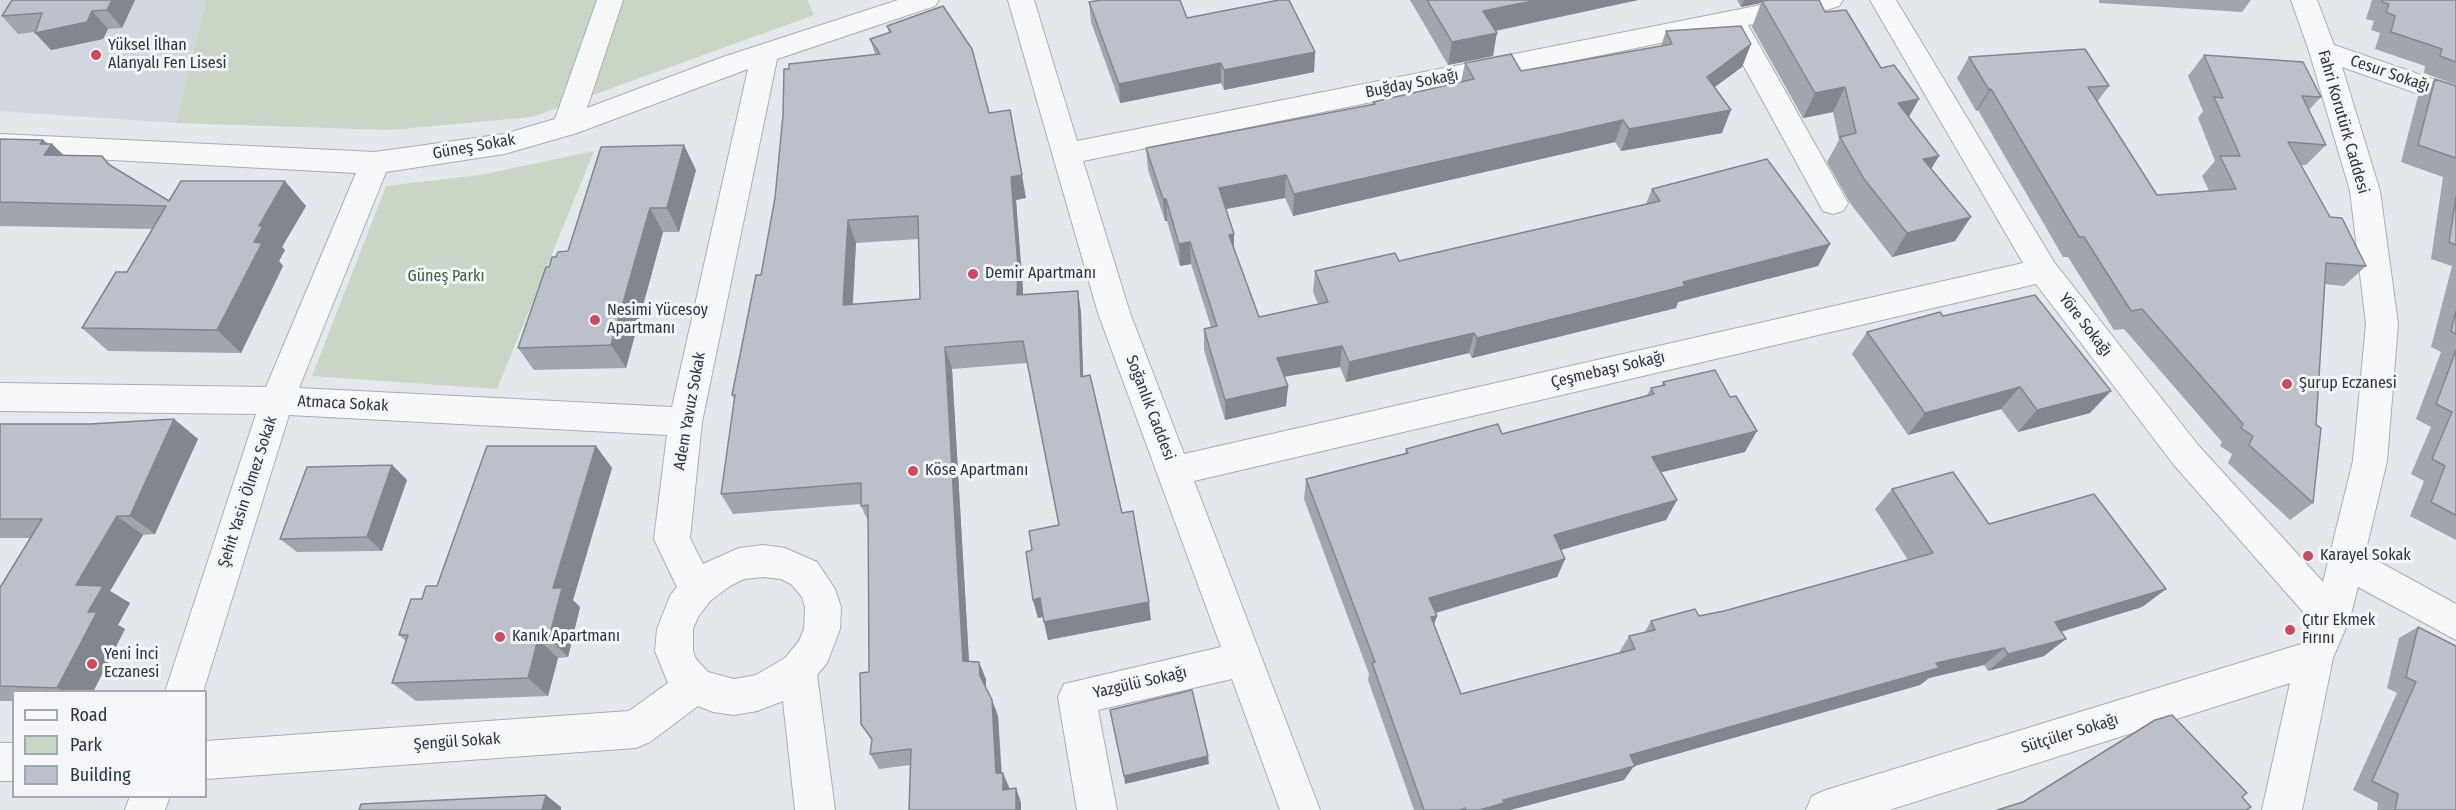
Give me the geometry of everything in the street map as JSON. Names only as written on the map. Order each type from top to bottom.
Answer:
[{"type":"street","points":[[567,126],[610,0]]},
{"type":"street","name":"Güneş Sokak","points":[[0,144],[375,163],[504,144],[567,126],[765,53],[926,0]]},
{"type":"street","name":"Soğanlık Caddesi","points":[[1021,0],[1114,314],[1245,659],[1299,810]]},
{"type":"street","name":"Buğday Sokağı","points":[[1065,154],[1830,0]]},
{"type":"street","name":"Yöre Sokağı","points":[[1883,0],[2043,270],[2186,455],[2332,618]]},
{"type":"street","name":"Fahri Korutürk Caddesi","points":[[2282,810],[2314,658],[2332,618],[2370,461],[2382,324],[2365,191],[2323,51],[2304,0]]},
{"type":"street","points":[[1732,20],[1833,203]]},
{"type":"street","name":"Cesur Sokağı","points":[[2323,51],[2456,97]]},
{"type":"street","name":"Adem Yavuz Sokak","points":[[697,590],[672,540],[685,422],[765,53]]},
{"type":"street","name":"Şehit Yasin Ölmez Sokak","points":[[185,690],[277,401],[375,163]]},
{"type":"street","name":"Çeşmebaşı Sokağı","points":[[1174,471],[2043,270]]},
{"type":"street","name":"Atmaca Sokak","points":[[0,397],[277,401],[685,422]]},
{"type":"street","points":[[763,561],[785,564],[804,573],[817,589],[824,607],[822,629],[814,651],[798,670],[779,684],[757,693],[734,697],[713,694],[695,685],[681,670],[674,651],[675,629],[683,608],[697,590],[717,575],[739,564],[763,561]]},
{"type":"street","points":[[2345,561],[2456,623]]},
{"type":"street","name":"Sütçüler Sokağı","points":[[1826,810],[2314,658]]},
{"type":"street","name":"Yazgülü Sokağı","points":[[1097,810],[1077,697],[1245,659]]},
{"type":"street","points":[[798,670],[815,810]]},
{"type":"street","name":"Şengül Sokak","points":[[207,760],[636,729],[695,685]]},
{"type":"shaded area","name":"Yüksel İlhan Alanyalı Fen Lisesi","points":[[0,0],[206,0],[176,123],[0,111]]},
{"type":"green space","points":[[206,0],[807,0],[814,15],[532,117],[390,130],[176,123]]},
{"type":"green space","name":"Güneş Parkı","points":[[594,151],[497,389],[312,376],[386,186],[480,175]]},
{"type":"building","points":[[12,0],[112,0],[107,10],[92,11],[87,22],[35,33],[42,13],[2,16]]},
{"type":"building","points":[[1180,0],[1187,18],[1289,0],[1315,52],[1224,70],[1221,63],[1119,84],[1089,2]]},
{"type":"building","points":[[1427,0],[1537,0],[1483,11],[1497,33],[1452,42]]},
{"type":"building","points":[[1819,0],[1825,12],[1846,10],[1881,68],[1894,65],[1919,99],[1898,103],[1939,156],[1923,159],[1971,217],[1907,233],[1864,179],[1840,137],[1856,133],[1845,87],[1815,93],[1762,1]]},
{"type":"building","points":[[2382,0],[2456,0],[2456,62],[2440,56],[2442,49],[2391,32],[2395,16],[2386,12],[2389,4]]},
{"type":"building","points":[[943,6],[972,49],[989,113],[1010,110],[1022,175],[1011,177],[1018,266],[1017,295],[1078,291],[1081,377],[1090,375],[1122,513],[1133,511],[1149,602],[1044,622],[1040,598],[1033,600],[1026,552],[1032,550],[1029,531],[1059,525],[1023,341],[945,347],[963,661],[979,662],[980,676],[992,700],[996,773],[1003,773],[1003,790],[1016,788],[1016,810],[909,810],[911,749],[870,754],[872,739],[861,724],[860,673],[869,672],[868,505],[861,506],[861,483],[721,494],[735,395],[732,395],[756,275],[761,275],[775,198],[783,115],[784,69],[789,69],[789,64],[880,54],[870,39],[891,32],[887,26]],"holes":[[[918,216],[920,299],[843,305],[848,220]]]},
{"type":"building","points":[[1741,26],[1751,44],[1707,77],[1731,110],[1629,129],[1623,120],[1294,194],[1286,175],[1219,188],[1234,234],[1229,235],[1259,317],[1328,302],[1315,271],[1395,253],[1399,261],[1660,201],[1652,189],[1767,159],[1830,244],[1683,282],[1685,286],[1477,338],[1474,333],[1349,362],[1342,346],[1277,358],[1288,386],[1225,400],[1204,329],[1217,326],[1190,242],[1179,244],[1166,199],[1163,199],[1146,148],[1375,104],[1373,102],[1474,79],[1465,63],[1511,54],[1521,71],[1672,44],[1666,31]]},
{"type":"building","points":[[2085,49],[2109,86],[2088,87],[2157,195],[2236,189],[2220,156],[2240,156],[2214,97],[2223,98],[2204,55],[2303,62],[2321,97],[2302,96],[2326,145],[2288,142],[2330,217],[2342,218],[2366,266],[2326,263],[2316,425],[2321,428],[2313,503],[2249,445],[2253,436],[2241,428],[2243,424],[2142,309],[2131,311],[2084,237],[2079,237],[1991,89],[1989,90],[1969,57]]},
{"type":"building","points":[[2435,79],[2456,86],[2456,158],[2418,145]]},
{"type":"building","points":[[0,139],[43,140],[40,144],[52,144],[44,155],[102,156],[108,164],[169,201],[181,181],[285,181],[259,226],[263,226],[254,242],[262,243],[217,330],[82,328],[116,272],[127,272],[166,206],[0,202]]},
{"type":"building","points":[[684,145],[667,208],[650,208],[611,345],[518,348],[546,267],[549,267],[552,257],[556,257],[558,252],[568,251],[601,147]]},
{"type":"building","points":[[2456,197],[2456,245],[2449,242]]},
{"type":"building","points":[[2035,295],[2111,391],[2037,410],[2020,387],[1925,413],[1867,332],[1940,312],[1943,316]]},
{"type":"building","points":[[2456,311],[2456,334],[2451,331]]},
{"type":"building","points":[[2456,350],[2456,515],[2431,502],[2445,466],[2432,459],[2452,412],[2436,404]]},
{"type":"building","points":[[1715,370],[1730,397],[1736,396],[1757,431],[1652,457],[1677,500],[1554,535],[1565,559],[1429,598],[1437,616],[1431,617],[1461,694],[1635,649],[1629,636],[1655,630],[1651,621],[1695,609],[1699,616],[1724,611],[1933,553],[1892,489],[1953,472],[1989,524],[2094,494],[2166,589],[2055,622],[2066,639],[2008,654],[2004,648],[1936,663],[1939,668],[1630,755],[1635,766],[1503,800],[1504,803],[1480,810],[1466,810],[1465,808],[1424,810],[1372,663],[1375,662],[1306,479],[1408,453],[1406,449],[1498,424],[1502,434],[1654,394],[1651,388],[1665,385],[1663,382]]},
{"type":"building","points":[[174,419],[130,516],[117,516],[76,585],[103,586],[88,612],[97,612],[57,688],[0,686],[0,586],[42,519],[0,519],[0,424],[90,424]]},
{"type":"building","points":[[487,446],[596,446],[553,588],[562,588],[549,638],[538,639],[528,678],[392,683],[408,635],[399,635],[411,599],[422,599],[426,586],[437,586]]},
{"type":"building","points":[[392,465],[367,537],[280,539],[307,467]]},
{"type":"building","points":[[2418,627],[2456,646],[2456,810],[2395,810],[2398,794],[2372,781],[2416,682],[2406,677]]},
{"type":"building","points":[[1192,690],[1208,756],[1124,776],[1110,710]]},
{"type":"building","points":[[2172,715],[2247,793],[2242,797],[2251,807],[2246,810],[1997,810],[2023,802],[2155,720]]},
{"type":"building","points":[[546,795],[542,810],[359,810],[361,804]]},
{"type":"place","name":"Yüksel İlhan Alanyalı Fen Lisesi","points":[[96,55]]},
{"type":"place","name":"Demir Apartmanı","points":[[973,274]]},
{"type":"place","name":"Nesimi Yücesoy Apartmanı","points":[[595,320]]},
{"type":"place","name":"Şurup Eczanesi","points":[[2287,384]]},
{"type":"place","name":"Köse Apartmanı","points":[[913,471]]},
{"type":"place","name":"Karayel Sokak","points":[[2308,556]]},
{"type":"place","name":"Çıtır Ekmek Fırını","points":[[2290,630]]},
{"type":"place","name":"Kanık Apartmanı","points":[[500,637]]},
{"type":"place","name":"Yeni İnci Eczanesi","points":[[92,664]]}]
